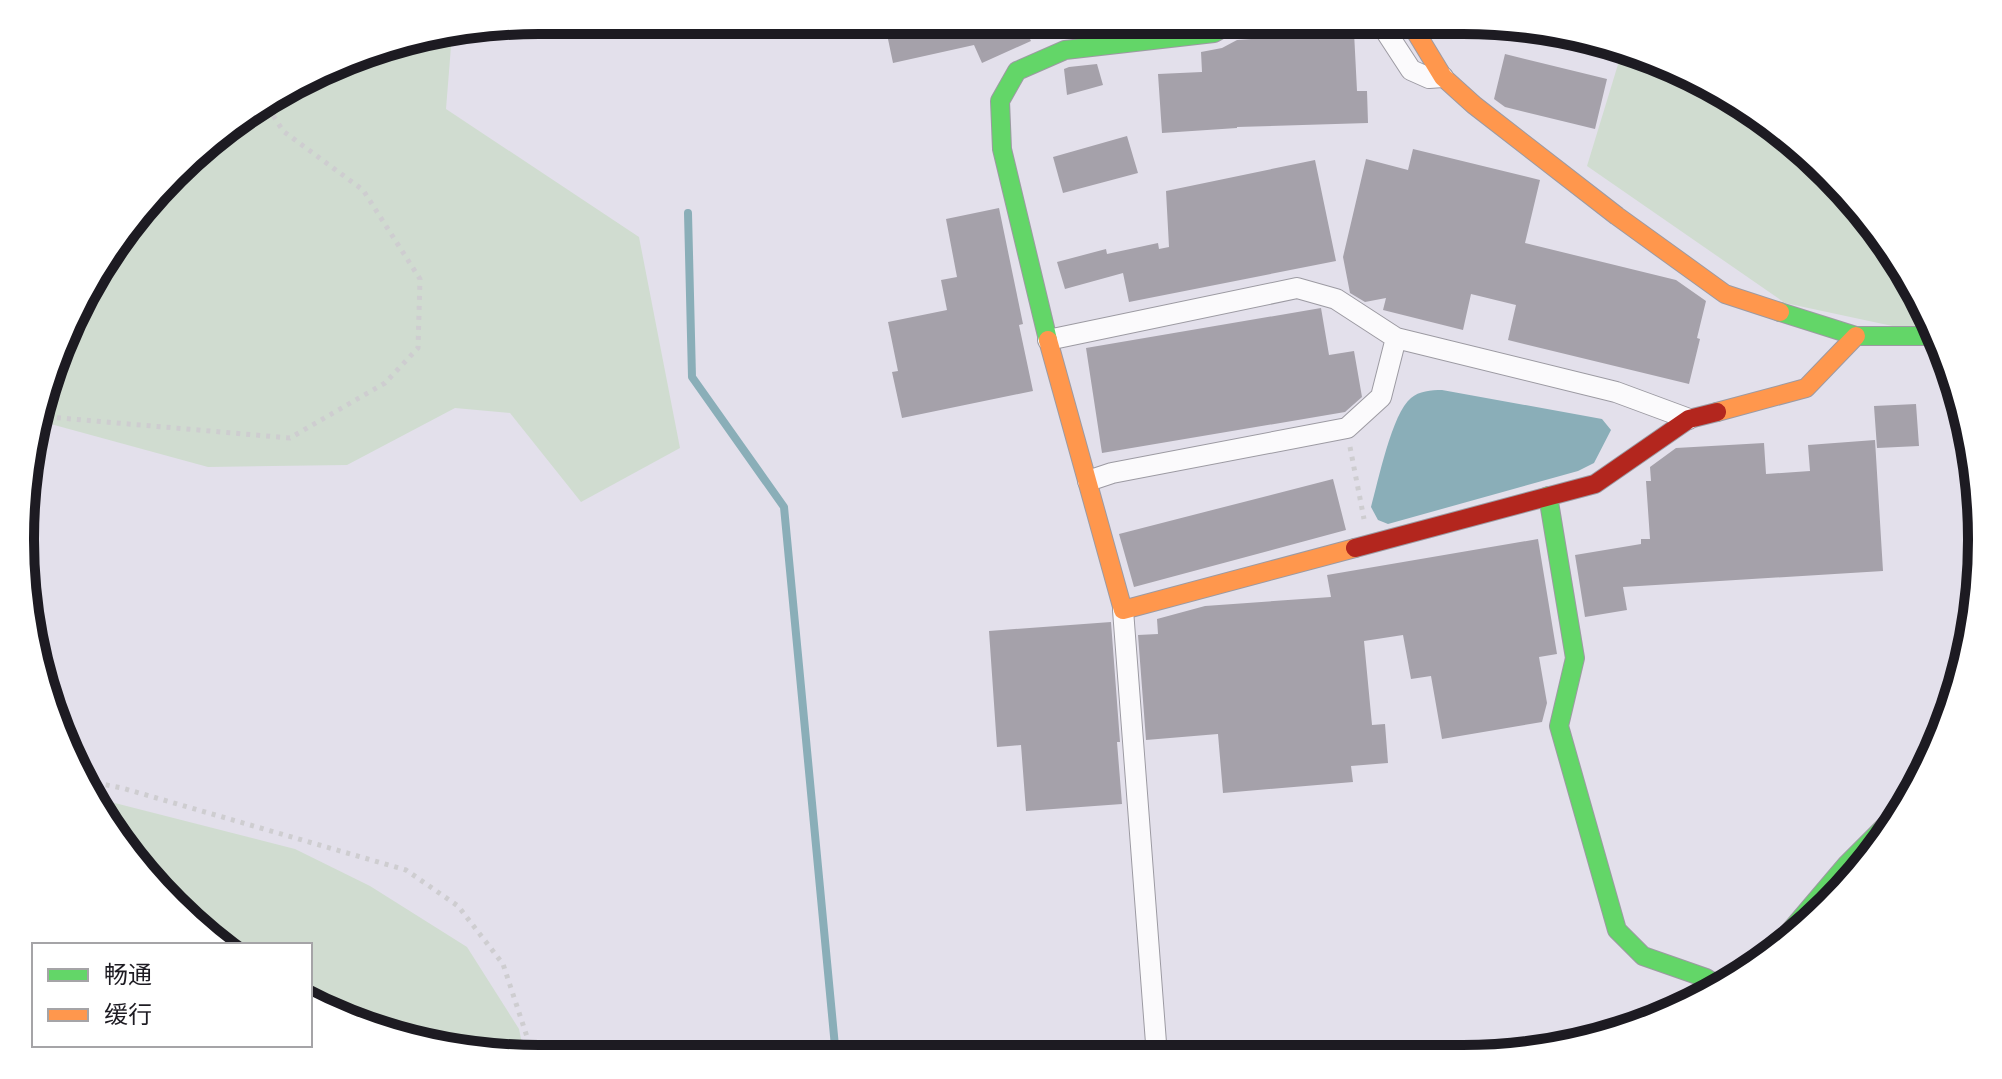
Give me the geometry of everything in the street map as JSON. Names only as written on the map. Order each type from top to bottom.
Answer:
[{"type":"main road","points":[[1205,34],[1065,50],[1017,71],[1000,101],[1002,149],[1048,340],[1123,610],[1595,484],[1689,419],[1806,388],[1856,336]]},
{"type":"main road","points":[[1417,34],[1443,77],[1474,105],[1605,207],[1725,294],[1856,336],[1925,336]]},
{"type":"main road","points":[[1548,496],[1575,658],[1559,726],[1617,930],[1643,956],[1709,980]]},
{"type":"main road","points":[[1814,903],[1864,847]]},
{"type":"street","points":[[1387,34],[1411,70],[1429,78],[1443,77]]},
{"type":"street","points":[[1048,340],[1297,288],[1336,299],[1396,338],[1616,392],[1689,419]]},
{"type":"street","points":[[1088,481],[1112,473],[1347,428],[1381,397],[1396,338]]},
{"type":"street","points":[[1123,610],[1156,1045]]},
{"type":"path","points":[[49,417],[290,438],[385,383],[418,348],[420,279],[363,190],[283,131],[271,112]]},
{"type":"path","points":[[1347,428],[1368,544]]},
{"type":"path","points":[[97,783],[406,870],[458,906],[503,964],[530,1045]]},
{"type":"shaded area","points":[[451,42],[446,109],[639,237],[680,448],[581,502],[510,413],[455,408],[347,465],[208,467],[48,423],[72,346],[102,287],[159,206],[206,159],[259,119],[346,72],[409,51]]},
{"type":"shaded area","points":[[1620,59],[1686,86],[1770,138],[1820,182],[1864,232],[1919,322],[1911,330],[1785,303],[1587,166]]},
{"type":"shaded area","points":[[108,801],[295,849],[370,886],[467,947],[519,1029],[522,1044],[441,1035],[377,1018],[312,991],[312,943],[235,943],[206,920],[159,873]]},
{"type":"water","points":[[1442,390],[1602,419],[1611,430],[1594,463],[1578,471],[1388,524],[1378,520],[1371,507],[1386,449],[1398,418],[1414,396],[1425,391]]},
{"type":"building","points":[[887,34],[1028,34],[1031,41],[982,63],[974,45],[893,63]]},
{"type":"building","points":[[1354,34],[1357,91],[1367,91],[1368,123],[1162,133],[1158,74],[1202,72],[1201,52],[1222,48],[1237,40]]},
{"type":"building","points":[[1505,54],[1607,79],[1595,129],[1505,107],[1494,99]]},
{"type":"building","points":[[1097,64],[1103,85],[1067,95],[1064,69]]},
{"type":"building","points":[[1127,136],[1138,173],[1063,193],[1053,157]]},
{"type":"building","points":[[1413,149],[1540,180],[1525,243],[1676,280],[1706,301],[1689,384],[1508,340],[1516,305],[1471,294],[1463,330],[1383,310],[1386,298],[1365,302],[1350,293],[1343,257],[1366,159],[1408,170]]},
{"type":"building","points":[[1315,160],[1336,261],[1129,302],[1123,273],[1065,289],[1057,262],[1106,249],[1107,254],[1158,243],[1159,249],[1169,247],[1166,191]]},
{"type":"building","points":[[999,208],[1023,324],[1019,325],[1033,391],[902,418],[892,372],[898,371],[888,322],[947,310],[941,280],[957,277],[946,219]]},
{"type":"building","points":[[1321,308],[1329,355],[1354,351],[1362,397],[1345,412],[1102,453],[1086,348]]},
{"type":"building","points":[[1916,404],[1919,446],[1877,448],[1874,406]]},
{"type":"building","points":[[1875,440],[1883,571],[1623,587],[1627,610],[1585,617],[1575,555],[1641,544],[1641,539],[1650,539],[1646,481],[1651,481],[1650,467],[1676,448],[1764,443],[1766,474],[1810,471],[1808,445]]},
{"type":"building","points":[[1333,479],[1346,530],[1134,587],[1119,534]]},
{"type":"building","points":[[1538,539],[1557,654],[1539,657],[1547,703],[1542,722],[1442,739],[1431,676],[1411,679],[1403,635],[1364,641],[1372,725],[1385,724],[1388,763],[1351,766],[1353,782],[1223,793],[1218,734],[1146,740],[1138,635],[1158,634],[1157,619],[1205,606],[1331,597],[1327,575]]},
{"type":"building","points":[[1111,622],[1122,804],[1026,811],[1021,745],[997,747],[989,631]]},
{"type":"waterway","points":[[688,213],[692,377],[784,507],[835,1045]]},
{"type":"traffic: fast","points":[[1048,340],[1002,149],[1000,101],[1017,71],[1065,50],[1205,34]]},
{"type":"traffic: fast","points":[[1780,312],[1856,336],[1925,336]]},
{"type":"traffic: fast","points":[[1548,496],[1575,658],[1559,726],[1617,930],[1643,956],[1709,980]]},
{"type":"traffic: fast","points":[[1814,903],[1864,847]]},
{"type":"traffic: slow","points":[[1417,34],[1443,77],[1474,105],[1617,216],[1725,294],[1780,312]]},
{"type":"traffic: slow","points":[[1717,412],[1806,388],[1856,336]]},
{"type":"traffic: slow","points":[[1048,340],[1123,610],[1355,548]]},
{"type":"traffic: jam","points":[[1355,548],[1595,484],[1689,419],[1717,412]]}]
